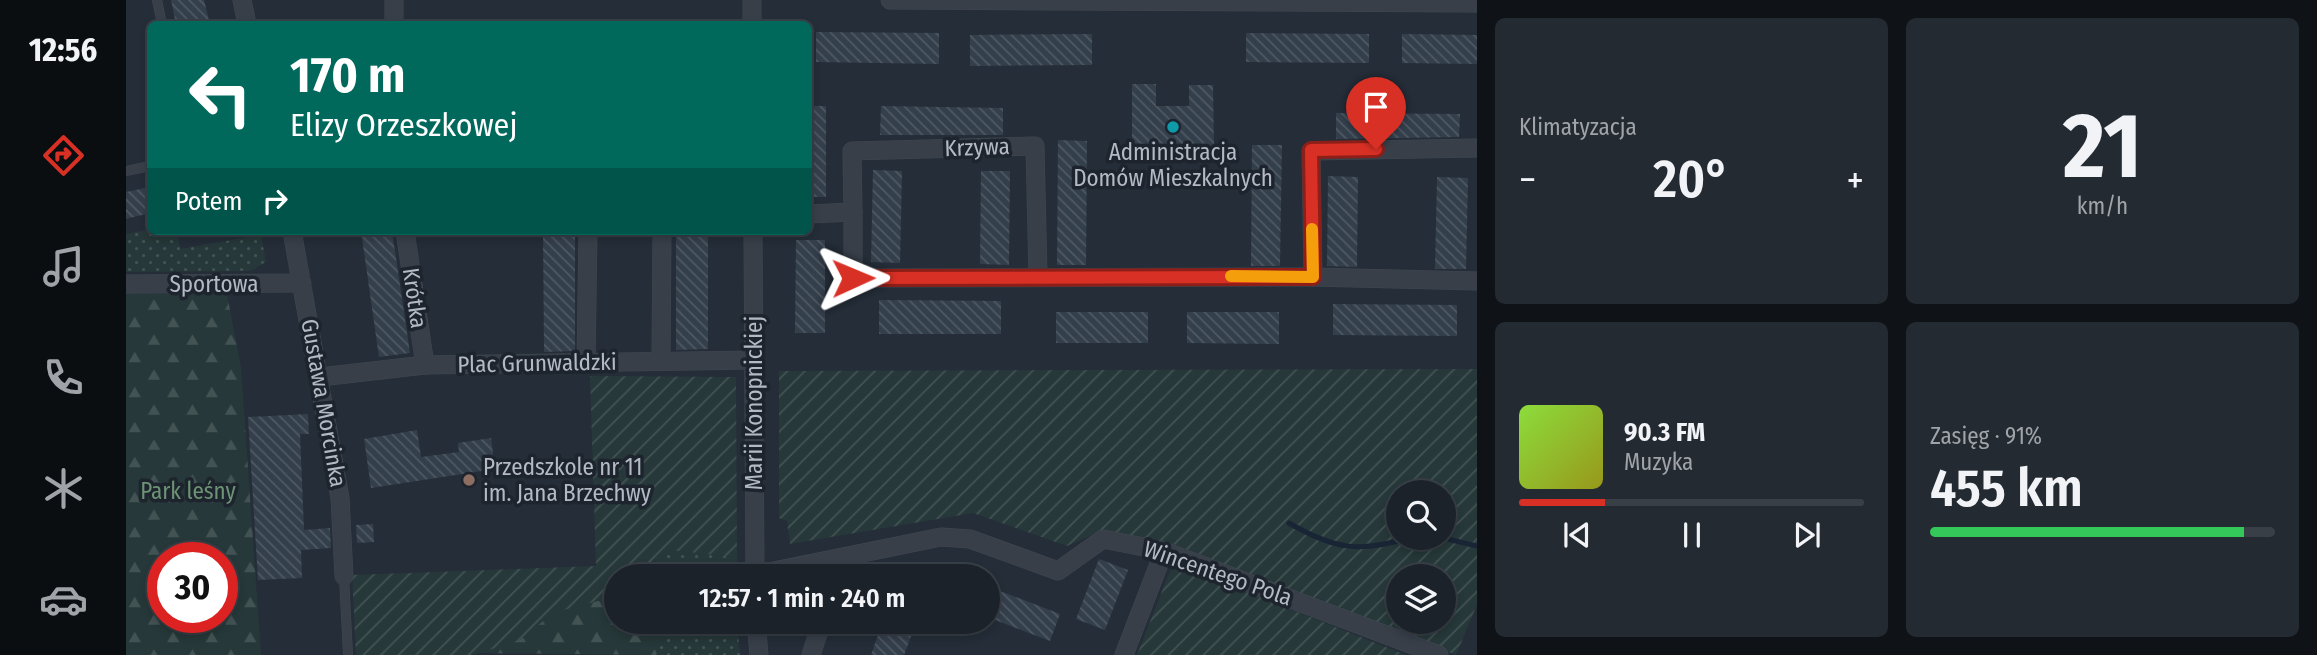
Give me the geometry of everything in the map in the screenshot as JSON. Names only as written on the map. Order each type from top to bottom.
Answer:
[{"type":"street","points":[[242,0],[246,21]]},
{"type":"street","points":[[394,0],[394,21]]},
{"type":"street","points":[[752,0],[752,21]]},
{"type":"street","points":[[890,0],[1477,3]]},
{"type":"street","name":"Krzywa","points":[[853,212],[852,150],[1035,146],[1038,276]]},
{"type":"street","points":[[1313,277],[1311,150],[1477,148]]},
{"type":"street","points":[[812,214],[853,212],[853,278],[1313,277],[1477,281]]},
{"type":"street","name":"Gustawa Morcinka","points":[[293,235],[340,498],[344,576]]},
{"type":"street","name":"Krótka","points":[[406,235],[425,365]]},
{"type":"street","points":[[586,363],[588,235]]},
{"type":"street","points":[[661,360],[662,235]]},
{"type":"street","name":"Marii Konopnickiej","points":[[753,235],[755,564]]},
{"type":"street","name":"Sportowa","points":[[126,284],[302,283]]},
{"type":"street","name":"Plac Grunwaldzki","points":[[320,377],[425,365],[754,360]]},
{"type":"street","name":"Wincentego Pola","points":[[807,564],[941,537],[970,539],[1058,571],[1103,539],[1164,551],[1439,655]]},
{"type":"street","points":[[1124,655],[1164,551]]},
{"type":"street","points":[[842,564],[844,556]]},
{"type":"street","points":[[757,634],[759,655]]},
{"type":"street","points":[[811,655],[818,634]]},
{"type":"lane","points":[[157,0],[161,21]]},
{"type":"lane","points":[[126,172],[147,167]]},
{"type":"lane","points":[[344,576],[348,655]]},
{"type":"green space","points":[[147,230],[147,235],[178,235],[180,249],[261,235],[266,262],[250,271],[126,272],[126,234]]},
{"type":"green space","name":"Park leśny","points":[[126,293],[227,294],[241,368],[261,655],[126,655]]},
{"type":"green space","points":[[1477,369],[1477,605],[1456,655],[1402,634],[1456,634],[1456,564],[1386,564],[1386,628],[1168,542],[1099,532],[1067,546],[973,513],[790,544],[787,521],[779,518],[779,371]]},
{"type":"green space","points":[[590,376],[736,377],[737,557],[676,551],[655,560],[653,564],[604,564],[604,599],[553,613],[520,640],[474,655],[356,655],[352,575],[596,566]]},
{"type":"green space","points":[[676,551],[737,557],[737,564],[656,564],[655,560]]},
{"type":"green space","points":[[1173,563],[1406,655],[1137,655]]},
{"type":"green space","points":[[604,599],[604,634],[666,634],[656,655],[476,653],[519,640],[552,613]]},
{"type":"green space","points":[[666,634],[738,634],[740,655],[656,655]]},
{"type":"building","points":[[171,0],[204,0],[209,21],[175,21]]},
{"type":"building","points":[[816,32],[939,33],[939,64],[816,62]]},
{"type":"building","points":[[1246,33],[1369,34],[1369,63],[1246,62]]},
{"type":"building","points":[[1092,34],[1092,65],[970,66],[970,35]]},
{"type":"building","points":[[1402,34],[1477,35],[1477,64],[1402,63]]},
{"type":"building","name":"Administracja Domów Mieszkalnych","points":[[1132,84],[1156,84],[1156,106],[1189,106],[1189,85],[1213,85],[1214,148],[1132,148]]},
{"type":"building","points":[[812,106],[826,106],[826,197],[812,197]]},
{"type":"building","points":[[881,106],[1003,108],[1003,135],[880,135]]},
{"type":"building","points":[[1336,113],[1460,114],[1459,137],[1336,139]]},
{"type":"building","points":[[1058,140],[1087,141],[1086,265],[1057,265]]},
{"type":"building","points":[[1252,145],[1282,145],[1280,266],[1251,266]]},
{"type":"building","points":[[873,170],[902,171],[900,263],[871,262]]},
{"type":"building","points":[[981,171],[1010,171],[1009,265],[980,264]]},
{"type":"building","points":[[1328,176],[1358,177],[1357,267],[1327,266]]},
{"type":"building","points":[[1437,177],[1468,178],[1466,269],[1435,269]]},
{"type":"building","points":[[147,188],[147,214],[126,219],[126,192]]},
{"type":"building","points":[[362,235],[393,235],[410,353],[379,357]]},
{"type":"building","points":[[543,235],[575,235],[575,351],[544,352]]},
{"type":"building","points":[[676,235],[708,235],[708,349],[676,350]]},
{"type":"building","points":[[796,240],[825,240],[825,333],[795,333]]},
{"type":"building","points":[[879,300],[1001,301],[1001,334],[879,334]]},
{"type":"building","points":[[1333,304],[1457,305],[1457,336],[1333,335]]},
{"type":"building","points":[[1056,312],[1148,312],[1148,343],[1056,343]]},
{"type":"building","points":[[1187,312],[1279,312],[1279,344],[1187,343]]},
{"type":"building","points":[[308,414],[309,434],[300,434],[304,530],[330,528],[331,548],[301,550],[302,578],[258,580],[248,417]]},
{"type":"building","points":[[417,430],[421,457],[459,452],[458,443],[491,438],[495,469],[371,488],[364,439]]},
{"type":"building","points":[[373,524],[374,542],[357,543],[356,525]]},
{"type":"building","points":[[1099,559],[1128,570],[1105,630],[1076,619]]},
{"type":"building","points":[[1000,591],[1060,614],[1050,641],[1000,622]]},
{"type":"building","points":[[878,634],[912,634],[904,655],[871,655]]},
{"type":"waterway","points":[[1289,523],[1335,544],[1363,547],[1386,544]]},
{"type":"waterway","points":[[1456,541],[1477,546]]},
{"type":"slow traffic","points":[[1231,276],[1313,277],[1312,229]]},
{"type":"place","name":"Administracja Domów Mieszkalnych","points":[[1173,127]]},
{"type":"place","name":"Przedszkole nr 11 im. Jana Brzechwy","points":[[469,480]]},
{"type":"route","points":[[853,278],[1313,277],[1311,150],[1376,149]]}]
